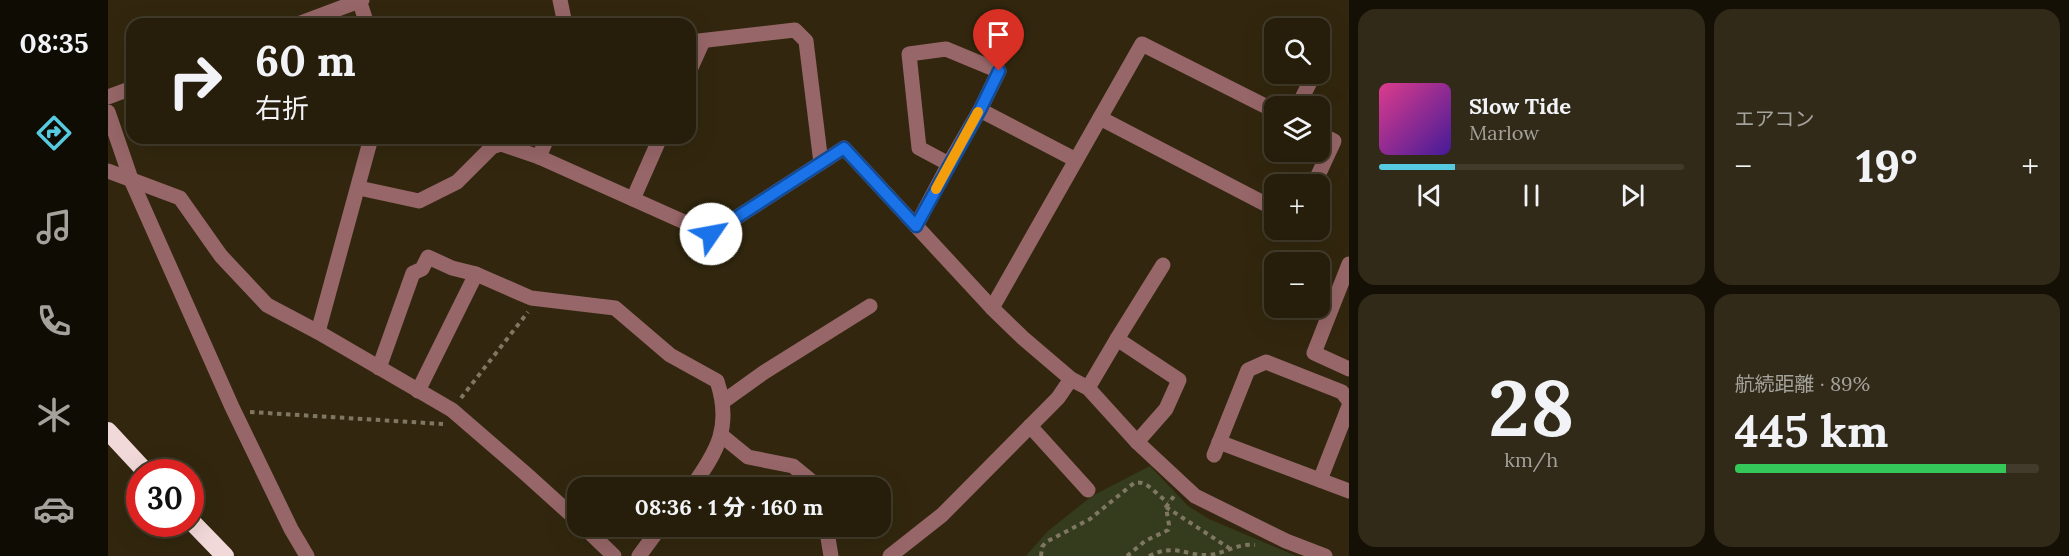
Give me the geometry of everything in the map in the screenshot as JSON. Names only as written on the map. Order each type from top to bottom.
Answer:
[{"type":"highway","points":[[108,431],[135,459]]},
{"type":"highway","points":[[204,534],[225,556]]},
{"type":"street","points":[[314,18],[360,0],[365,18]]},
{"type":"street","points":[[560,0],[564,18]]},
{"type":"street","points":[[696,42],[795,30],[806,41],[821,163]]},
{"type":"street","points":[[992,308],[1142,44],[1264,105]]},
{"type":"street","points":[[916,226],[999,71],[946,49],[909,54],[919,148],[949,164]]},
{"type":"street","points":[[108,97],[126,90]]},
{"type":"street","points":[[980,110],[1076,160]]},
{"type":"street","points":[[108,112],[132,182],[235,413],[291,529],[307,556]]},
{"type":"street","points":[[1100,118],[1264,203]]},
{"type":"street","points":[[318,332],[370,144]]},
{"type":"street","points":[[359,188],[419,201],[457,182],[492,147],[501,144],[539,157],[711,234],[844,148],[992,308],[1071,379],[1088,388],[1137,441],[1195,496],[1286,541],[1324,556]]},
{"type":"street","points":[[539,157],[544,144]]},
{"type":"street","points":[[633,199],[657,144]]},
{"type":"street","points":[[108,171],[132,182],[180,198],[221,256],[267,305],[318,332],[456,415],[567,511]]},
{"type":"street","points":[[379,368],[413,273],[422,269],[428,257],[452,268],[476,274],[531,298],[615,308],[670,355],[717,381],[724,401],[721,435],[713,454],[698,477]]},
{"type":"street","points":[[1349,264],[1314,353],[1349,369]]},
{"type":"street","points":[[1088,388],[1163,265]]},
{"type":"street","points":[[418,391],[476,274]]},
{"type":"street","points":[[724,401],[763,373],[870,306]]},
{"type":"street","points":[[1117,339],[1179,380],[1166,409],[1137,441]]},
{"type":"street","points":[[1349,401],[1342,392],[1266,362],[1248,370],[1216,449],[1349,491]]},
{"type":"street","points":[[890,556],[942,515],[1058,398],[1071,379]]},
{"type":"street","points":[[1320,480],[1349,406]]},
{"type":"street","points":[[1030,426],[1088,490]]},
{"type":"street","points":[[721,435],[748,457],[793,466],[806,477]]},
{"type":"street","points":[[594,537],[614,556]]},
{"type":"street","points":[[639,556],[653,537]]},
{"type":"street","points":[[828,537],[831,556]]},
{"type":"path","points":[[235,413],[259,412],[446,424],[456,415],[538,299]]},
{"type":"path","points":[[1041,556],[1042,547],[1046,543],[1090,519],[1139,481],[1167,504],[1230,548]]},
{"type":"path","points":[[1127,556],[1137,546],[1168,530],[1167,504],[1184,486]]},
{"type":"path","points":[[1149,556],[1168,549],[1209,555],[1249,544],[1259,546]]},
{"type":"green space","points":[[1150,466],[1188,506],[1209,519],[1296,556],[1026,556],[1048,531],[1092,496]]},
{"type":"slow traffic","points":[[936,189],[978,112]]},
{"type":"route","points":[[711,234],[844,148],[916,226],[999,71]]}]
